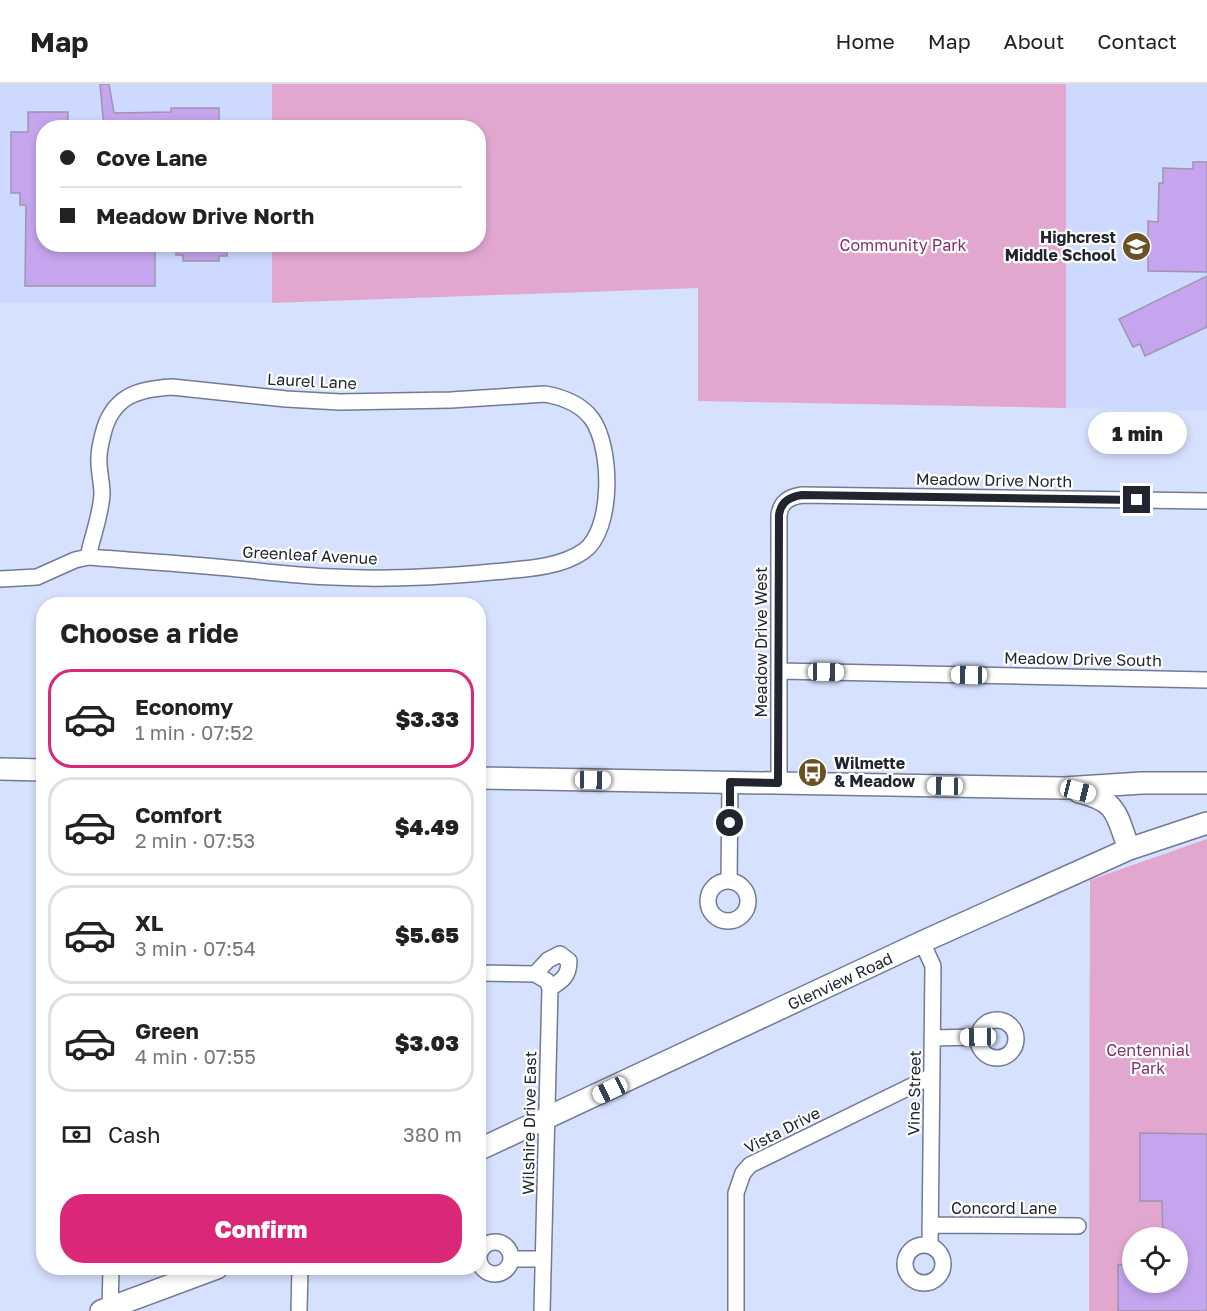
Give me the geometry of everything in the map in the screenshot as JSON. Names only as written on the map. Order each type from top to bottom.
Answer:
[{"type":"main road","points":[[0,769],[36,770]]},
{"type":"main road","points":[[486,778],[1064,788],[1142,783],[1207,783]]},
{"type":"main road","points":[[1064,788],[1103,799],[1110,804],[1129,849]]},
{"type":"main road","name":"Glenview Road","points":[[486,1146],[922,942],[1129,849],[1207,823]]},
{"type":"main road","points":[[107,1310],[199,1275]]},
{"type":"street","name":"Laurel Lane","points":[[88,557],[102,496],[98,454],[106,421],[114,407],[138,392],[155,388],[172,387],[340,402],[451,400],[526,394],[558,396],[580,408],[598,428],[605,452],[606,485]]},
{"type":"street","name":"Greenleaf Avenue","points":[[0,579],[37,577],[75,560],[88,557],[334,577],[429,576],[522,569],[559,562],[585,550],[599,531],[604,514],[606,485]]},
{"type":"street","name":"Meadow Drive North","points":[[783,503],[788,498],[802,495],[1207,501]]},
{"type":"street","name":"Meadow Drive West","points":[[778,783],[779,515],[783,503]]},
{"type":"street","name":"Meadow Drive South","points":[[778,671],[1207,680]]},
{"type":"street","points":[[729,881],[730,782]]},
{"type":"street","name":"Vine Street","points":[[922,942],[933,966],[930,1245]]},
{"type":"street","points":[[486,973],[535,974],[547,981],[550,988],[563,980],[569,970],[569,961],[560,954],[548,960],[535,974]]},
{"type":"street","name":"Wilshire Drive East","points":[[542,1311],[550,988]]},
{"type":"street","points":[[932,1038],[978,1037]]},
{"type":"street","name":"Vista Drive","points":[[736,1311],[736,1193],[743,1173],[750,1165],[932,1076]]},
{"type":"street","name":"Concord Lane","points":[[930,1225],[1078,1226]]},
{"type":"street","points":[[512,1259],[543,1259]]},
{"type":"street","points":[[107,1310],[110,1275]]},
{"type":"street","points":[[299,1311],[300,1275]]},
{"type":"shaded area","points":[[0,84],[272,84],[272,120],[36,120],[36,252],[272,252],[272,303],[0,303]]},
{"type":"shaded area","name":"Highcrest Middle School","points":[[1066,84],[1207,84],[1207,411],[1066,408]]},
{"type":"green space","name":"Community Park","points":[[272,84],[1066,84],[1066,408],[698,401],[698,288],[272,303],[272,252],[486,252],[486,120],[272,120]]},
{"type":"green space","name":"Centennial Park","points":[[1207,839],[1207,1311],[1089,1311],[1090,880]]},
{"type":"building","points":[[100,84],[109,84],[114,113],[171,112],[171,108],[219,108],[219,120],[103,120]]},
{"type":"building","points":[[28,112],[68,112],[68,120],[36,120],[36,252],[155,252],[155,286],[25,286],[26,205],[20,205],[20,193],[11,193],[11,132],[28,132]]},
{"type":"building","points":[[1193,162],[1207,162],[1207,272],[1148,271],[1148,221],[1158,222],[1159,183],[1163,183],[1163,168],[1193,169]]},
{"type":"building","points":[[176,252],[227,252],[227,256],[219,256],[219,261],[183,261],[183,255],[176,255]]},
{"type":"building","points":[[1207,276],[1207,327],[1145,356],[1140,344],[1133,347],[1119,319]]},
{"type":"building","points":[[1140,1133],[1207,1134],[1207,1311],[1118,1311],[1118,1265],[1122,1265],[1122,1293],[1188,1293],[1188,1227],[1163,1227],[1162,1201],[1140,1201]]},
{"type":"place","name":"Highcrest Middle School","points":[[1137,246]]},
{"type":"place","name":"Wilmette & Meadow","points":[[813,772]]},
{"type":"route","points":[[730,823],[730,782],[778,783],[779,515],[780,508],[788,498],[802,495],[1137,500]]}]
